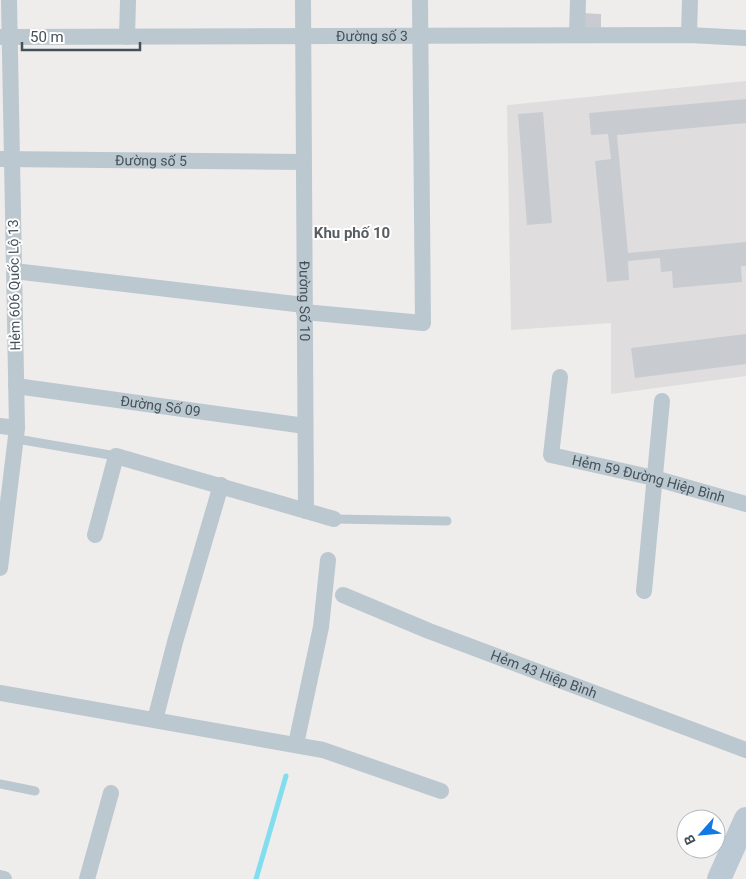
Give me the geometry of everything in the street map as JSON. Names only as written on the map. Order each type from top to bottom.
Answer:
[{"type":"main road","points":[[719,879],[746,819]]},
{"type":"street","name":"Hẻm 606 Quốc Lộ 13","points":[[0,568],[17,434],[14,271],[6,159],[4,37],[9,0]]},
{"type":"street","points":[[128,0],[128,37]]},
{"type":"street","name":"Đường Số 10","points":[[303,0],[306,511]]},
{"type":"street","points":[[14,271],[423,323],[420,0]]},
{"type":"street","points":[[577,35],[578,0]]},
{"type":"street","points":[[689,35],[690,0]]},
{"type":"street","name":"Đường số 3","points":[[4,37],[689,35],[746,38]]},
{"type":"street","name":"Đường số 5","points":[[6,159],[303,162]]},
{"type":"street","name":"Hẻm 59 Đường Hiệp Bình","points":[[560,377],[551,455],[654,478],[746,504]]},
{"type":"street","name":"Đường Số 09","points":[[16,386],[305,426]]},
{"type":"street","points":[[644,591],[662,401]]},
{"type":"street","points":[[0,426],[17,434]]},
{"type":"street","points":[[95,536],[116,456],[334,519]]},
{"type":"street","points":[[155,720],[175,642],[221,485]]},
{"type":"street","points":[[296,744],[321,627],[328,560]]},
{"type":"street","name":"Hẻm 43 Hiệp Bình","points":[[343,595],[429,631],[746,750]]},
{"type":"street","points":[[0,693],[296,744],[323,750],[441,791]]},
{"type":"street","points":[[87,879],[112,794]]},
{"type":"street","points":[[0,878],[4,879]]},
{"type":"lane","points":[[17,434],[116,456]]},
{"type":"lane","points":[[334,519],[446,521]]},
{"type":"lane","points":[[0,784],[35,791]]},
{"type":"shaded area","points":[[746,81],[746,376],[611,394],[611,323],[511,330],[507,105]]},
{"type":"building","points":[[581,13],[601,14],[601,32],[581,31]]},
{"type":"building","points":[[746,99],[746,123],[617,135],[628,253],[746,242],[746,266],[741,266],[742,282],[673,288],[672,271],[661,272],[660,258],[628,261],[629,280],[607,282],[595,161],[611,159],[608,134],[591,135],[589,113]]},
{"type":"building","points":[[543,112],[552,223],[527,225],[518,114]]},
{"type":"building","points":[[746,334],[746,364],[635,378],[631,348]]},
{"type":"waterway","points":[[256,879],[286,776]]},
{"type":"district","name":"Khu phố 10","points":[[352,233]]}]
